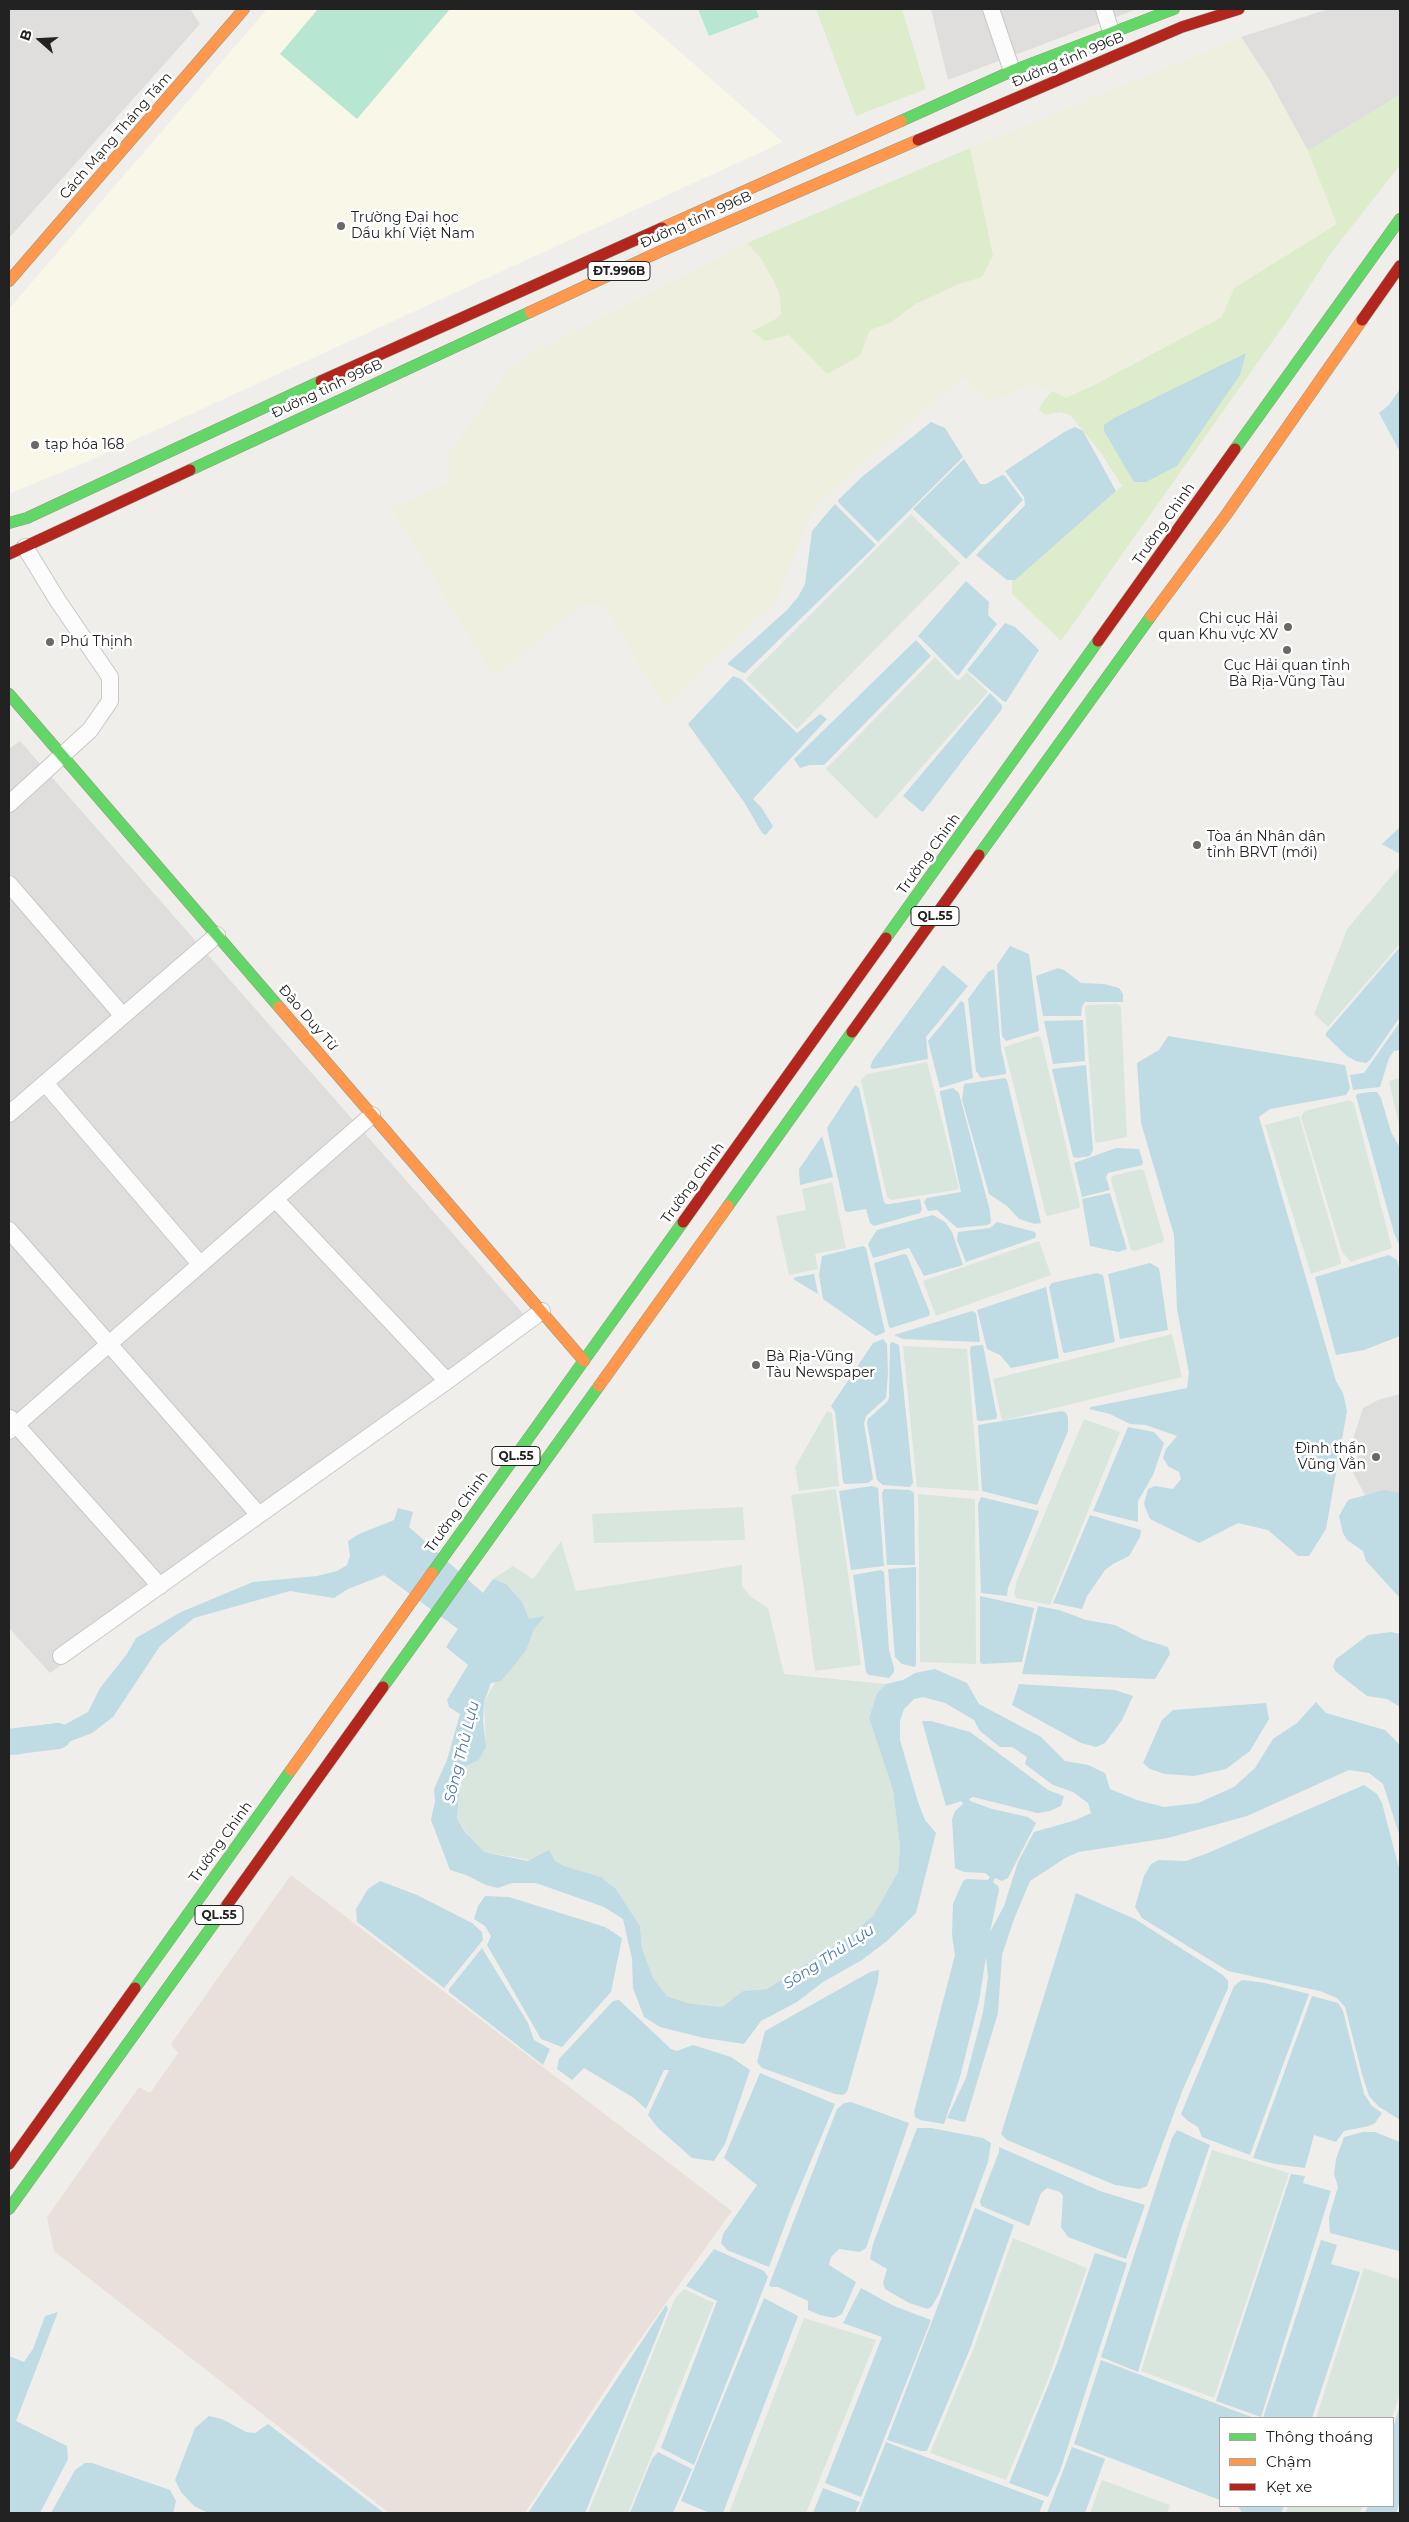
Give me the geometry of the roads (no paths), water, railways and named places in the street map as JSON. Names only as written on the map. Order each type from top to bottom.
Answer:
[{"type":"main road","name":"Cách Mạng Tháng Tám","points":[[9,281],[244,9]]},
{"type":"main road","name":"Đường tỉnh 996B","points":[[9,524],[27,518],[655,230],[1012,71],[1174,9]]},
{"type":"main road","name":"Đường tỉnh 996B","points":[[9,554],[661,251],[1182,27],[1239,9]]},
{"type":"main road","name":"Trường Chinh","points":[[9,2164],[276,1812],[430,1622],[468,1567],[594,1370],[1400,219]]},
{"type":"main road","points":[[655,230],[661,251]]},
{"type":"main road","name":"Trường Chinh","points":[[9,2209],[276,1812],[412,1602],[448,1551],[594,1370],[1226,515],[1400,266]]},
{"type":"main road","points":[[27,518],[31,545]]},
{"type":"main road","name":"Đào Duy Từ","points":[[9,694],[594,1370]]},
{"type":"street","points":[[992,9],[1012,71]]},
{"type":"street","points":[[1104,9],[1111,32]]},
{"type":"street","points":[[9,804],[90,730],[110,701],[110,677],[58,601],[31,545]]},
{"type":"street","points":[[9,884],[123,1016]]},
{"type":"street","points":[[9,1114],[217,935]]},
{"type":"street","points":[[45,1083],[200,1264]]},
{"type":"street","points":[[160,1586],[11,1424],[108,1344],[372,1115]]},
{"type":"street","points":[[275,1199],[447,1382]]},
{"type":"street","points":[[9,1230],[259,1515]]},
{"type":"street","points":[[61,1656],[447,1382],[542,1311]]},
{"type":"water","points":[[1246,353],[1240,375],[1177,466],[1146,482],[1134,482],[1104,431],[1104,425],[1116,417]]},
{"type":"water","points":[[1400,389],[1400,452],[1379,413],[1389,405]]},
{"type":"water","points":[[931,422],[945,428],[963,457],[878,542],[838,500],[863,476]]},
{"type":"water","points":[[1075,427],[1083,431],[1116,491],[1015,580],[1007,580],[976,555],[1025,505],[1024,497],[1005,471],[1064,432]]},
{"type":"water","points":[[964,459],[980,484],[986,484],[1002,475],[1005,476],[1023,500],[966,559],[913,509]]},
{"type":"water","points":[[835,504],[876,545],[745,673],[727,664],[787,610],[798,597],[805,584],[812,531]]},
{"type":"water","points":[[966,581],[989,602],[988,615],[997,624],[958,676],[918,636]]},
{"type":"water","points":[[1005,623],[1015,627],[1039,650],[1006,702],[967,670]]},
{"type":"water","points":[[916,640],[931,656],[824,765],[810,765],[800,768],[794,759]]},
{"type":"water","points":[[733,676],[741,679],[797,733],[820,714],[827,719],[753,799],[761,807],[773,826],[766,835],[762,833],[744,802],[688,724]]},
{"type":"water","points":[[990,693],[1002,705],[1002,709],[923,812],[921,811],[903,796]]},
{"type":"water","points":[[1400,827],[1400,854],[1382,844]]},
{"type":"water","points":[[1010,946],[1029,954],[1039,1031],[1006,1041],[1002,1036],[997,965]]},
{"type":"water","points":[[1400,947],[1400,1017],[1370,1060],[1366,1063],[1356,1061],[1347,1056],[1326,1036],[1326,1033]]},
{"type":"water","points":[[943,965],[968,986],[926,1037],[928,1059],[873,1069],[870,1067],[873,1060]]},
{"type":"water","points":[[1058,968],[1064,970],[1081,983],[1104,984],[1119,988],[1123,994],[1123,1002],[1085,1002],[1082,1007],[1081,1016],[1043,1016],[1036,976]]},
{"type":"water","points":[[994,969],[1001,1049],[1006,1074],[981,1078],[976,1071],[968,999],[988,972]]},
{"type":"water","points":[[961,1001],[964,1003],[973,1078],[940,1088],[928,1041]]},
{"type":"water","points":[[1083,1020],[1085,1061],[1053,1064],[1044,1021]]},
{"type":"water","points":[[1400,1022],[1400,1050],[1394,1051],[1389,1058],[1380,1087],[1353,1090],[1350,1075],[1364,1073]]},
{"type":"water","points":[[1168,1036],[1345,1065],[1350,1088],[1346,1095],[1270,1109],[1259,1117],[1336,1381],[1343,1393],[1347,1411],[1326,1529],[1309,1556],[1298,1556],[1268,1530],[1238,1523],[1199,1543],[1150,1519],[1144,1504],[1148,1489],[1155,1486],[1173,1489],[1181,1479],[1179,1472],[1168,1466],[1163,1458],[1166,1449],[1177,1436],[1146,1425],[1130,1424],[1110,1414],[1089,1409],[1091,1407],[1187,1388],[1189,1373],[1177,1309],[1174,1235],[1141,1123],[1137,1063],[1159,1050]]},
{"type":"water","points":[[1086,1065],[1093,1150],[1090,1156],[1077,1158],[1073,1157],[1052,1069]]},
{"type":"water","points":[[1005,1078],[1041,1223],[1035,1224],[1019,1219],[1007,1206],[989,1194],[962,1100],[964,1084]]},
{"type":"water","points":[[855,1085],[859,1088],[884,1202],[890,1204],[920,1199],[922,1209],[920,1213],[874,1226],[870,1223],[866,1209],[845,1211],[827,1128]]},
{"type":"water","points":[[953,1088],[959,1093],[990,1211],[991,1223],[987,1225],[957,1228],[937,1210],[928,1211],[924,1202],[927,1198],[961,1192],[940,1093],[940,1091]]},
{"type":"water","points":[[1377,1092],[1381,1098],[1391,1132],[1400,1148],[1400,1247],[1394,1233],[1356,1096],[1357,1094]]},
{"type":"water","points":[[822,1136],[833,1177],[800,1185],[799,1169]]},
{"type":"water","points":[[1116,1148],[1139,1149],[1143,1162],[1142,1165],[1108,1173],[1106,1177],[1110,1190],[1082,1197],[1074,1163]]},
{"type":"water","points":[[1110,1193],[1127,1249],[1118,1252],[1090,1246],[1082,1199]]},
{"type":"water","points":[[933,1215],[945,1222],[952,1232],[963,1265],[924,1276],[909,1248],[873,1258],[868,1244],[877,1230]]},
{"type":"water","points":[[997,1222],[1035,1232],[1035,1238],[966,1262],[957,1240],[958,1232],[990,1228]]},
{"type":"water","points":[[863,1246],[866,1248],[885,1332],[876,1336],[823,1299],[819,1275],[822,1256]]},
{"type":"water","points":[[904,1254],[907,1255],[930,1313],[929,1316],[891,1328],[889,1327],[874,1263]]},
{"type":"water","points":[[1389,1255],[1397,1260],[1400,1273],[1400,1336],[1364,1350],[1336,1355],[1315,1277]]},
{"type":"water","points":[[1150,1263],[1159,1268],[1168,1330],[1120,1339],[1108,1274]]},
{"type":"water","points":[[1097,1273],[1103,1275],[1115,1342],[1065,1353],[1063,1352],[1049,1287],[1052,1283]]},
{"type":"water","points":[[814,1274],[818,1294],[793,1279],[796,1277]]},
{"type":"water","points":[[1046,1287],[1059,1358],[1011,1368],[1000,1355],[987,1349],[977,1310]]},
{"type":"water","points":[[972,1311],[976,1313],[979,1342],[903,1339],[894,1335]]},
{"type":"water","points":[[883,1339],[887,1344],[888,1373],[886,1398],[866,1416],[864,1423],[873,1479],[868,1483],[845,1484],[843,1482],[835,1412],[831,1406],[873,1343]]},
{"type":"water","points":[[892,1342],[899,1345],[913,1483],[910,1487],[883,1485],[877,1480],[867,1423],[868,1419],[889,1398],[890,1344]]},
{"type":"water","points":[[983,1345],[997,1416],[996,1419],[980,1421],[977,1420],[970,1351],[971,1346]]},
{"type":"water","points":[[1062,1411],[1066,1413],[1068,1418],[1068,1431],[1037,1505],[982,1491],[978,1425]]},
{"type":"water","points":[[1128,1427],[1154,1432],[1164,1443],[1153,1475],[1138,1501],[1138,1522],[1093,1511]]},
{"type":"water","points":[[872,1486],[878,1488],[884,1566],[851,1570],[839,1491]]},
{"type":"water","points":[[884,1489],[910,1490],[914,1493],[915,1565],[887,1565],[882,1493]]},
{"type":"water","points":[[1384,1490],[1400,1493],[1400,1598],[1366,1561],[1363,1551],[1347,1540],[1343,1533],[1339,1516],[1348,1500]]},
{"type":"water","points":[[981,1497],[1039,1511],[1008,1588],[1007,1596],[981,1593],[978,1504]]},
{"type":"water","points":[[398,1508],[413,1512],[409,1527],[483,1593],[493,1579],[506,1584],[522,1602],[529,1619],[545,1616],[534,1629],[526,1650],[512,1668],[501,1681],[491,1683],[484,1702],[483,1720],[486,1747],[479,1760],[465,1766],[460,1782],[457,1818],[465,1832],[484,1852],[528,1861],[549,1850],[555,1861],[564,1866],[601,1877],[616,1889],[640,1926],[642,1948],[653,1978],[667,1996],[687,2003],[722,2007],[743,1991],[767,1989],[842,1941],[873,1916],[898,1872],[900,1846],[893,1790],[869,1718],[877,1693],[886,1684],[903,1680],[915,1673],[935,1669],[967,1683],[979,1704],[1041,1737],[1065,1761],[1088,1765],[1105,1773],[1110,1789],[1137,1800],[1164,1807],[1198,1803],[1234,1787],[1255,1768],[1273,1739],[1297,1723],[1316,1702],[1326,1713],[1385,1730],[1400,1745],[1400,1837],[1383,1784],[1369,1773],[1349,1770],[1247,1816],[1168,1838],[1079,1852],[1067,1857],[1030,1881],[1014,1919],[1002,1955],[998,2013],[965,2122],[947,2118],[966,2078],[983,2012],[988,1977],[986,1957],[979,2001],[960,2077],[944,2124],[920,2120],[915,2117],[914,2112],[955,1955],[952,1935],[953,1904],[963,1881],[967,1879],[988,1880],[990,1877],[985,1873],[964,1872],[955,1868],[952,1819],[955,1811],[963,1804],[961,1801],[946,1806],[922,1721],[931,1721],[970,1732],[1048,1790],[1064,1796],[1061,1806],[1050,1811],[1037,1813],[973,1797],[969,1799],[992,1809],[1028,1817],[1036,1823],[1008,1878],[1002,1881],[995,1878],[993,1882],[998,1886],[999,1890],[990,1932],[1004,1906],[1018,1862],[1034,1832],[1076,1820],[1091,1813],[1088,1803],[1073,1792],[1053,1785],[1025,1764],[1027,1757],[1012,1747],[1000,1747],[980,1731],[974,1720],[945,1703],[923,1697],[914,1699],[904,1709],[900,1721],[900,1740],[918,1802],[925,1820],[936,1833],[916,1913],[887,1941],[862,1960],[823,1982],[797,2002],[761,2021],[744,2044],[704,2038],[660,2027],[644,2017],[633,1988],[632,1959],[623,1919],[604,1907],[536,1883],[512,1883],[498,1888],[450,1870],[431,1820],[435,1801],[434,1789],[447,1760],[460,1714],[449,1707],[447,1700],[468,1665],[446,1647],[458,1629],[384,1575],[348,1589],[334,1598],[290,1591],[194,1618],[160,1646],[113,1717],[92,1733],[66,1743],[16,1755],[25,1732],[62,1726],[88,1712],[100,1688],[127,1654],[136,1638],[181,1612],[253,1582],[317,1576],[337,1571],[347,1565],[350,1556],[348,1541],[359,1534],[394,1520]]},
{"type":"water","points":[[1090,1515],[1141,1530],[1140,1537],[1129,1556],[1105,1570],[1087,1596],[1082,1609],[1053,1603]]},
{"type":"water","points":[[916,1567],[915,1667],[902,1664],[895,1657],[888,1569]]},
{"type":"water","points":[[881,1570],[884,1572],[889,1650],[894,1668],[894,1672],[889,1678],[869,1675],[866,1672],[853,1575]]},
{"type":"water","points":[[980,1596],[1034,1608],[1022,1662],[982,1664],[980,1662]]},
{"type":"water","points":[[1038,1606],[1059,1610],[1086,1620],[1115,1625],[1142,1639],[1168,1647],[1170,1654],[1155,1679],[1022,1674]]},
{"type":"water","points":[[1391,1632],[1400,1634],[1400,1707],[1387,1699],[1367,1696],[1335,1671],[1333,1666],[1336,1659],[1368,1635]]},
{"type":"water","points":[[1019,1684],[1115,1690],[1133,1696],[1122,1720],[1105,1743],[1096,1747],[1081,1743],[1012,1705]]},
{"type":"water","points":[[1266,1703],[1269,1719],[1250,1751],[1226,1769],[1194,1776],[1165,1774],[1150,1769],[1143,1763],[1162,1720],[1173,1710]]},
{"type":"water","points":[[1364,1785],[1377,1794],[1382,1803],[1400,1872],[1400,2120],[1378,2106],[1369,2096],[1345,2007],[1337,1998],[1320,1991],[1228,1971],[1142,1918],[1135,1907],[1144,1876],[1151,1864],[1159,1860],[1186,1861],[1208,1853]]},
{"type":"water","points":[[380,1881],[417,1895],[472,1923],[482,1932],[483,1940],[444,1988],[357,1922],[356,1909],[368,1889]]},
{"type":"water","points":[[1076,1893],[1135,1919],[1223,1975],[1228,1981],[1228,1988],[1183,2089],[1147,2186],[1140,2189],[1115,2185],[1007,2140],[1001,2134]]},
{"type":"water","points":[[485,1896],[509,1897],[605,1927],[622,1938],[611,1992],[562,2047],[541,2039],[487,1945],[491,1936],[485,1926],[474,1919],[478,1906]]},
{"type":"water","points":[[482,1948],[528,2023],[534,2040],[550,2049],[543,2065],[449,1992],[449,1989]]},
{"type":"water","points":[[879,1970],[878,1981],[847,2092],[843,2095],[835,2094],[762,2068],[757,2062],[765,2031],[870,1972]]},
{"type":"water","points":[[1242,1980],[1265,1983],[1309,1994],[1250,2155],[1202,2137],[1198,2127],[1181,2114],[1234,1986]]},
{"type":"water","points":[[1312,1996],[1338,2003],[1343,2011],[1364,2094],[1372,2106],[1382,2113],[1375,2123],[1369,2126],[1344,2131],[1336,2142],[1314,2135],[1305,2168],[1275,2164],[1253,2158]]},
{"type":"water","points":[[619,2000],[671,2049],[677,2051],[693,2045],[731,2057],[750,2070],[725,2144],[714,2161],[692,2158],[658,2128],[648,2115],[669,2070],[664,2070],[646,2109],[634,2098],[584,2068],[572,2080],[557,2069],[559,2059],[613,2001]]},
{"type":"water","points":[[760,2073],[835,2104],[792,2206],[769,2267],[727,2250],[721,2243],[723,2234],[757,2185],[724,2158]]},
{"type":"water","points":[[851,2102],[909,2123],[866,2248],[860,2252],[839,2249],[831,2257],[829,2265],[856,2282],[842,2314],[834,2318],[808,2310],[808,2301],[778,2287],[771,2287],[769,2285],[837,2109],[844,2103]]},
{"type":"water","points":[[917,2128],[931,2128],[983,2138],[991,2143],[988,2162],[939,2294],[928,2309],[909,2303],[885,2289],[883,2283],[887,2269],[870,2259],[873,2244]]},
{"type":"water","points":[[1177,2130],[1210,2145],[1180,2232],[1138,2372],[1101,2357],[1172,2138]]},
{"type":"water","points":[[1363,2132],[1375,2132],[1400,2142],[1399,2251],[1330,2233],[1329,2217],[1338,2187],[1334,2174],[1336,2159],[1344,2137]]},
{"type":"water","points":[[999,2147],[1100,2191],[1145,2205],[1126,2259],[1068,2237],[1061,2227],[1063,2196],[1060,2192],[1047,2188],[1041,2193],[1029,2226],[981,2206],[980,2201],[999,2152]]},
{"type":"water","points":[[1291,2174],[1305,2176],[1303,2183],[1331,2191],[1261,2417],[1216,2401]]},
{"type":"water","points":[[975,2208],[1014,2225],[970,2349],[927,2451],[921,2451],[887,2440]]},
{"type":"water","points":[[1321,2240],[1337,2245],[1331,2264],[1360,2272],[1312,2417],[1263,2417]]},
{"type":"water","points":[[714,2249],[764,2271],[768,2277],[694,2465],[661,2448],[717,2301],[686,2286]]},
{"type":"water","points":[[1095,2253],[1127,2263],[1060,2471],[1048,2497],[1009,2483],[1056,2366]]},
{"type":"water","points":[[861,2288],[894,2306],[931,2320],[861,2497],[825,2483],[882,2337],[843,2323]]},
{"type":"water","points":[[764,2298],[798,2316],[723,2513],[710,2513],[681,2501]]},
{"type":"water","points":[[666,2305],[668,2309],[585,2513],[528,2513]]},
{"type":"water","points":[[58,2312],[16,2421],[67,2446],[68,2459],[40,2513],[9,2513],[9,2356],[24,2362],[33,2349],[45,2316]]},
{"type":"water","points":[[1101,2360],[1251,2417],[1219,2417],[1219,2500],[1074,2444]]},
{"type":"water","points":[[1400,2405],[1400,2501],[1396,2513],[1365,2513],[1368,2507],[1394,2507],[1394,2425]]},
{"type":"water","points":[[209,2416],[222,2419],[246,2432],[255,2433],[268,2424],[384,2513],[208,2513],[194,2506],[181,2492],[175,2480],[195,2428]]},
{"type":"water","points":[[886,2442],[1044,2501],[1039,2513],[858,2513]]},
{"type":"water","points":[[1072,2447],[1105,2459],[1085,2513],[1047,2513]]},
{"type":"water","points":[[658,2452],[692,2469],[673,2513],[630,2513],[652,2459]]},
{"type":"water","points":[[85,2463],[92,2463],[170,2490],[176,2501],[173,2513],[51,2513],[75,2470]]},
{"type":"water","points":[[823,2488],[860,2502],[855,2513],[813,2513]]},
{"type":"water","points":[[1239,2507],[1284,2507],[1281,2513],[1242,2513]]},
{"type":"waterway","name":"Sông Thủ Lựu","points":[[9,1742],[58,1736]]},
{"type":"place","name":"Trường Đại học Dầu khí Việt Nam","points":[[341,226]]},
{"type":"place","name":"tạp hóa 168","points":[[35,445]]},
{"type":"place","name":"Chi cục Hải quan Khu vực XV","points":[[1288,627]]},
{"type":"place","name":"Phú Thịnh","points":[[50,642]]},
{"type":"place","name":"Cục Hải quan tỉnh Bà Rịa-Vũng Tàu","points":[[1287,650]]},
{"type":"place","name":"Tòa án Nhân dân tỉnh BRVT (mới)","points":[[1197,845]]},
{"type":"place","name":"Bà Rịa-Vũng Tàu Newspaper","points":[[756,1365]]},
{"type":"place","name":"Đình thần Vũng Vằn","points":[[1376,1457]]}]
